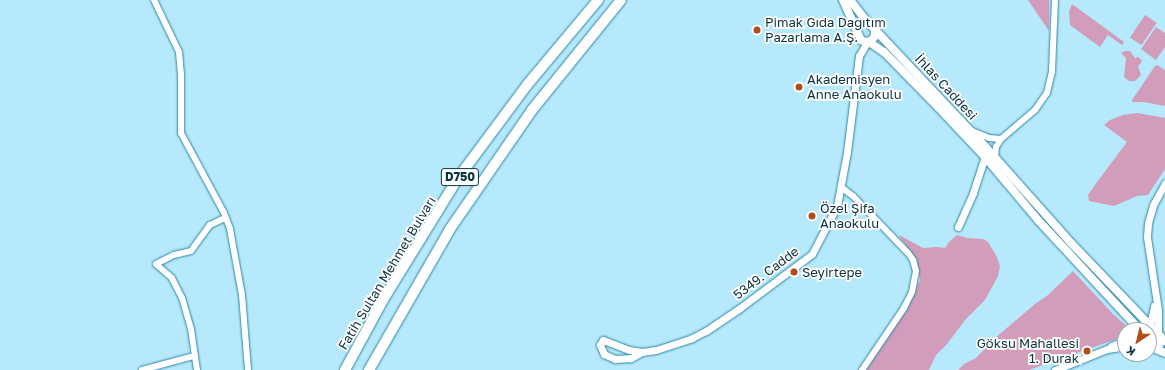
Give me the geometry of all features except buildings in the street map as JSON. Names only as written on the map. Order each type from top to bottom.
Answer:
[{"type":"highway","points":[[586,14],[592,0]]},
{"type":"highway","name":"Fatih Sultan Mehmet Bulvarı","points":[[345,370],[383,300],[458,178],[527,85],[598,0]]},
{"type":"highway","points":[[600,26],[620,12],[629,0]]},
{"type":"highway","points":[[369,370],[450,229],[532,110],[620,2]]},
{"type":"main road","points":[[843,0],[864,39]]},
{"type":"main road","name":"İhlas Caddesi","points":[[850,0],[873,28],[969,130],[994,161]]},
{"type":"main road","points":[[863,26],[873,28],[874,39],[864,39],[859,30],[863,26]]},
{"type":"main road","name":"İhlas Caddesi","points":[[864,39],[884,52],[899,66],[985,157],[994,161]]},
{"type":"main road","points":[[994,161],[1038,220],[1131,322]]},
{"type":"main road","points":[[994,161],[1145,322]]},
{"type":"street","points":[[154,0],[179,52],[181,74],[181,133],[225,218],[238,264],[248,370]]},
{"type":"street","points":[[994,161],[996,147],[1001,138],[1035,110],[1047,93],[1052,71],[1055,0]]},
{"type":"street","name":"5349. Cadde","points":[[642,352],[629,350],[603,340],[600,344],[604,354],[615,359],[631,358],[642,352],[665,347],[706,332],[805,260],[816,247],[837,206],[841,187],[859,56],[864,39]]},
{"type":"street","points":[[969,130],[989,138],[1001,138]]},
{"type":"street","points":[[958,227],[973,193],[985,157]]},
{"type":"street","points":[[1154,322],[1158,310],[1148,237],[1148,223],[1153,205],[1165,182]]},
{"type":"street","points":[[841,187],[853,196],[908,253],[913,260],[916,271],[912,292],[904,308],[862,370]]},
{"type":"street","points":[[197,370],[191,329],[182,298],[172,278],[156,264],[174,255],[191,251],[210,224],[225,218]]},
{"type":"street","points":[[1153,322],[1156,300]]},
{"type":"street","points":[[1055,370],[1107,349],[1117,343]]},
{"type":"street","points":[[1107,349],[1117,347]]},
{"type":"street","points":[[142,370],[194,356]]},
{"type":"shaded area","points":[[1028,0],[1049,0],[1049,31]]},
{"type":"shaded area","points":[[1072,4],[1124,42],[1122,45],[1108,35],[1100,47],[1070,25],[1069,11]]},
{"type":"shaded area","points":[[1145,15],[1157,23],[1142,45],[1130,37]]},
{"type":"shaded area","points":[[1156,27],[1165,33],[1165,47],[1156,60],[1141,49]]},
{"type":"shaded area","points":[[1130,51],[1135,58],[1138,57],[1142,60],[1138,66],[1141,75],[1135,81],[1129,81],[1124,77],[1126,58],[1121,53]]},
{"type":"shaded area","points":[[1157,65],[1165,70],[1165,106],[1144,102],[1132,102],[1132,100]]},
{"type":"shaded area","points":[[1138,113],[1165,118],[1165,169],[1148,195],[1137,196],[1114,206],[1089,201],[1088,195],[1127,142],[1104,125],[1110,120],[1123,115]]},
{"type":"shaded area","points":[[957,235],[967,238],[983,239],[988,242],[997,257],[1000,266],[998,276],[985,300],[966,319],[947,344],[936,355],[929,370],[866,370],[907,310],[920,280],[917,260],[899,236],[923,248],[945,248]]},
{"type":"shaded area","points":[[1073,271],[1122,322],[1117,322],[1117,339],[1029,370],[958,370],[964,364],[976,358],[995,338],[1035,304],[1048,295]]},
{"type":"place","name":"Pimak Gıda Dağıtım Pazarlama A.Ş.","points":[[757,30]]},
{"type":"place","name":"Akademisyen Anne Anaokulu","points":[[799,87]]},
{"type":"place","name":"Özel Şifa Anaokulu","points":[[812,216]]},
{"type":"place","name":"Seyirtepe","points":[[794,272]]},
{"type":"place","name":"Göksu Mahallesi 1. Durak","points":[[1087,351]]}]
